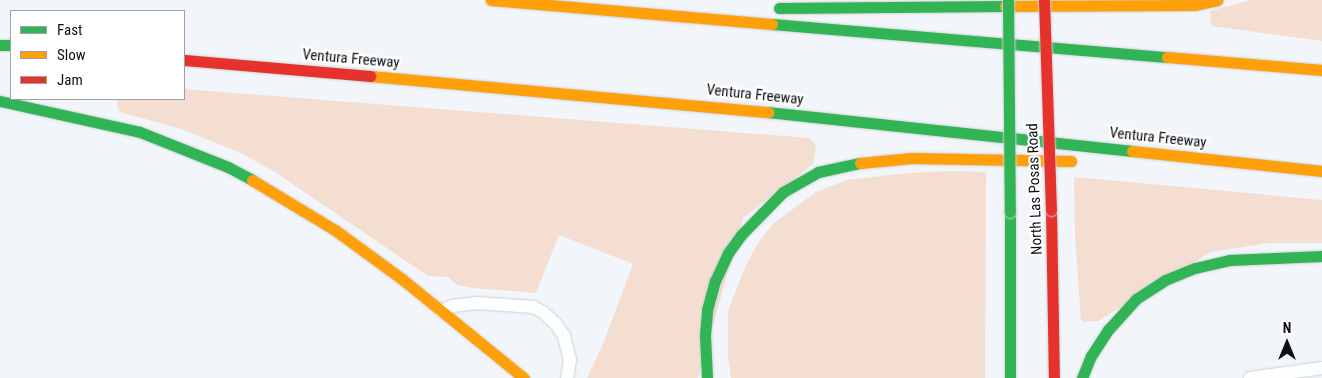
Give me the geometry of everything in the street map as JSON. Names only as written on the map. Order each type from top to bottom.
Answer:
[{"type":"main road","points":[[491,0],[1322,70]]},
{"type":"main road","name":"North Las Posas Road","points":[[1008,0],[1010,378]]},
{"type":"main road","name":"North Las Posas Road","points":[[1044,0],[1054,378]]},
{"type":"main road","points":[[764,8],[1194,5],[1217,0]]},
{"type":"main road","points":[[618,10],[735,8]]},
{"type":"main road","name":"Ventura Freeway","points":[[185,60],[742,109],[1322,171]]},
{"type":"main road","points":[[0,101],[140,132],[228,167],[283,197],[335,230],[441,311],[524,378]]},
{"type":"main road","points":[[707,378],[705,335],[707,310],[715,281],[728,253],[741,235],[783,192],[818,172],[858,163],[912,158],[1082,161]]},
{"type":"main road","points":[[1121,162],[1279,166]]},
{"type":"main road","points":[[1082,378],[1091,356],[1108,330],[1136,299],[1165,280],[1195,268],[1229,260],[1322,256]]},
{"type":"lane","points":[[441,311],[452,306],[477,303],[533,307],[543,312],[556,324],[564,336],[570,360],[567,378]]},
{"type":"lane","points":[[1250,378],[1322,368]]},
{"type":"shaded area","points":[[1251,0],[1322,0],[1322,41],[1211,26],[1210,11]]},
{"type":"shaded area","points":[[185,89],[810,138],[816,146],[813,164],[743,218],[698,378],[587,378],[603,344],[633,264],[559,235],[536,293],[457,285],[448,277],[428,276],[275,172],[239,152],[181,129],[120,112],[117,106],[118,100],[185,100]]},
{"type":"shaded area","points":[[986,172],[985,378],[731,378],[728,358],[728,311],[746,265],[760,240],[774,223],[816,192],[847,180],[907,173]]},
{"type":"shaded area","points":[[1074,177],[1322,200],[1322,243],[1268,243],[1211,252],[1098,321],[1083,322],[1081,320],[1075,234]]},
{"type":"traffic: fast","points":[[1008,0],[1010,212]]},
{"type":"traffic: fast","points":[[779,8],[1005,6]]},
{"type":"traffic: fast","points":[[772,24],[1167,57]]},
{"type":"traffic: fast","points":[[0,45],[10,45]]},
{"type":"traffic: fast","points":[[0,101],[140,132],[228,167],[252,180]]},
{"type":"traffic: fast","points":[[768,112],[1132,151]]},
{"type":"traffic: fast","points":[[707,378],[705,335],[707,310],[715,281],[728,253],[741,235],[783,192],[818,172],[860,163]]},
{"type":"traffic: fast","points":[[1010,212],[1010,378]]},
{"type":"traffic: fast","points":[[1082,378],[1091,356],[1108,330],[1136,299],[1165,280],[1195,268],[1229,260],[1322,256]]},
{"type":"traffic: slow","points":[[491,0],[772,24]]},
{"type":"traffic: slow","points":[[1005,6],[1194,5],[1217,0]]},
{"type":"traffic: slow","points":[[1167,57],[1322,70]]},
{"type":"traffic: slow","points":[[370,76],[768,112]]},
{"type":"traffic: slow","points":[[1132,151],[1322,171]]},
{"type":"traffic: slow","points":[[860,163],[912,158],[1071,161]]},
{"type":"traffic: slow","points":[[252,180],[335,230],[402,279],[524,378]]},
{"type":"traffic: jam","points":[[1044,0],[1051,210]]},
{"type":"traffic: jam","points":[[185,60],[370,76]]},
{"type":"traffic: jam","points":[[1051,210],[1054,378]]}]
